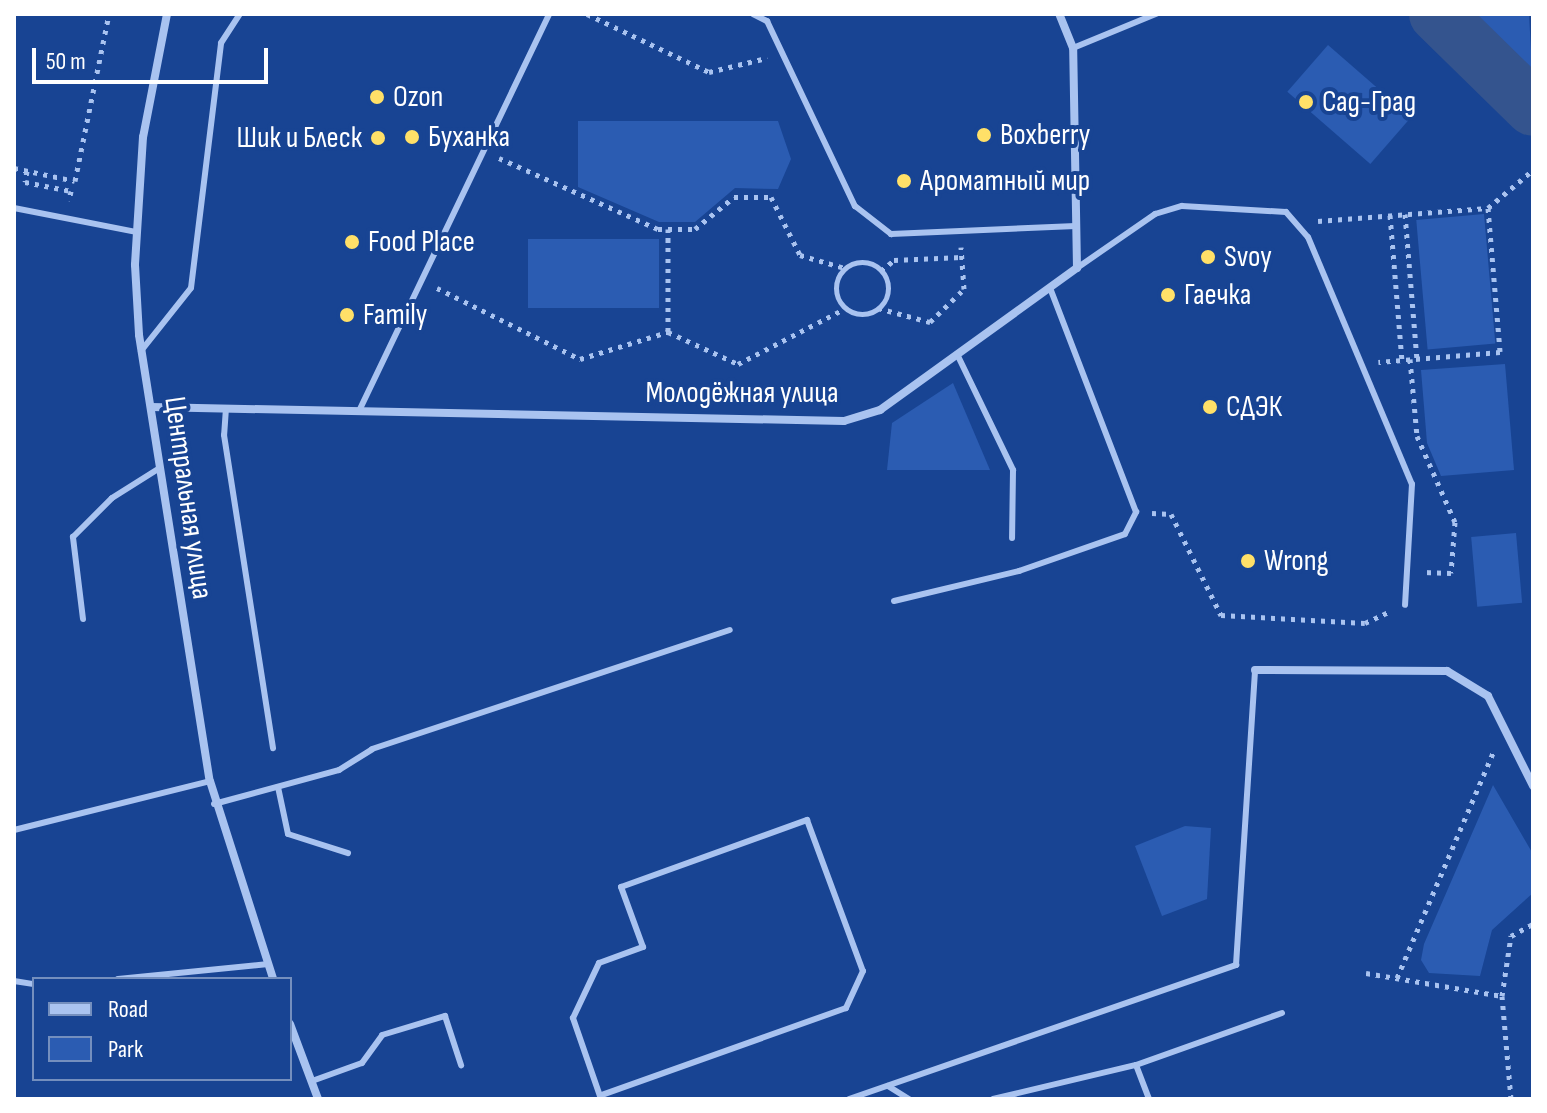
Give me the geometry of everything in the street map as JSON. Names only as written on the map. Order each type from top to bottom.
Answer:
[{"type":"street","name":"Центральная улица","points":[[167,14],[143,137],[136,232],[141,351],[214,804],[272,977]]},
{"type":"street","points":[[1059,14],[1073,48],[1077,268]]},
{"type":"street","name":"Молодёжная улица","points":[[151,407],[844,421],[880,410],[1077,268]]},
{"type":"street","points":[[1255,670],[1447,671],[1488,696],[1533,786]]},
{"type":"street","points":[[292,1029],[318,1099]]},
{"type":"lane","points":[[141,351],[191,288],[221,43],[240,14]]},
{"type":"lane","points":[[359,411],[549,14]]},
{"type":"lane","points":[[753,14],[767,21],[855,206],[891,234],[1076,226]]},
{"type":"lane","points":[[1073,48],[1156,14]]},
{"type":"lane","points":[[1077,268],[1155,214],[1182,206],[1286,212],[1304,232],[1412,484],[1405,605]]},
{"type":"lane","points":[[14,208],[136,232]]},
{"type":"lane","points":[[894,601],[1019,571],[1125,534],[1136,512],[1050,288]]},
{"type":"lane","points":[[957,354],[1013,470],[1012,538]]},
{"type":"lane","points":[[226,408],[224,435],[273,748]]},
{"type":"lane","points":[[83,619],[73,537],[112,498],[158,469]]},
{"type":"lane","points":[[214,804],[278,787],[730,630]]},
{"type":"lane","points":[[849,1099],[1236,965],[1255,670]]},
{"type":"lane","points":[[14,830],[210,781]]},
{"type":"lane","points":[[278,787],[288,834],[348,853]]},
{"type":"lane","points":[[807,820],[863,971],[846,1008],[602,1097],[573,1018],[599,963],[643,947],[621,887],[807,820]]},
{"type":"lane","points":[[138,977],[268,964]]},
{"type":"lane","points":[[993,1099],[1136,1065],[1282,1013]]},
{"type":"lane","points":[[312,1081],[362,1063],[382,1035],[445,1016],[461,1065]]},
{"type":"lane","points":[[1136,1065],[1149,1099]]},
{"type":"lane","points":[[888,1086],[909,1099]]},
{"type":"path","points":[[14,168],[75,181],[109,14]]},
{"type":"path","points":[[587,14],[709,72],[783,54]]},
{"type":"path","points":[[483,151],[668,229],[695,229],[734,197],[771,197],[800,255],[845,268],[864,262],[881,271],[887,290],[878,308]]},
{"type":"path","points":[[1304,232],[1315,222],[1488,208],[1533,170]]},
{"type":"path","points":[[27,171],[25,182],[64,190]]},
{"type":"path","points":[[1361,363],[1500,352],[1488,208]]},
{"type":"path","points":[[1405,214],[1417,359]]},
{"type":"path","points":[[1390,215],[1402,360]]},
{"type":"path","points":[[668,229],[668,332]]},
{"type":"path","points":[[845,268],[836,285],[846,308],[859,314],[878,308],[930,322],[964,289],[960,231]]},
{"type":"path","points":[[881,271],[894,260],[962,257]]},
{"type":"path","points":[[421,281],[580,359],[668,332],[738,364],[846,308]]},
{"type":"path","points":[[1136,512],[1171,514],[1221,615],[1365,623],[1405,605]]},
{"type":"path","points":[[1397,978],[1504,728]]},
{"type":"path","points":[[1511,1099],[1502,996],[1511,936],[1533,924]]},
{"type":"path","points":[[1366,973],[1502,996]]},
{"type":"green space","points":[[1427,14],[1529,14],[1533,87],[1473,29]]},
{"type":"green space","points":[[1328,45],[1411,117],[1370,164],[1287,92]]},
{"type":"green space","points":[[578,121],[778,121],[791,159],[778,189],[735,188],[695,222],[659,222],[578,187]]},
{"type":"green space","points":[[1484,214],[1495,344],[1428,349],[1416,220]]},
{"type":"green space","points":[[528,239],[659,239],[659,308],[528,308]]},
{"type":"green space","points":[[1505,364],[1514,470],[1441,476],[1427,443],[1421,370]]},
{"type":"green space","points":[[953,383],[990,470],[887,470],[892,423]]},
{"type":"green space","points":[[1516,533],[1522,603],[1477,607],[1471,537]]},
{"type":"green space","points":[[1493,785],[1533,854],[1533,893],[1492,930],[1480,976],[1429,973],[1421,960],[1424,944]]},
{"type":"green space","points":[[1185,826],[1211,828],[1207,899],[1162,916],[1135,846]]},
{"type":"waterway","points":[[1437,14],[1533,108]]},
{"type":"place","name":"Ozon","points":[[377,97]]},
{"type":"place","name":"Сад-Град","points":[[1306,102]]},
{"type":"place","name":"Boxberry","points":[[984,135]]},
{"type":"place","name":"Буханка","points":[[412,137]]},
{"type":"place","name":"Шик и Блеск","points":[[378,138]]},
{"type":"place","name":"Ароматный мир","points":[[904,181]]},
{"type":"place","name":"Food Place","points":[[352,242]]},
{"type":"place","name":"Svoy","points":[[1208,257]]},
{"type":"place","name":"Гаечка","points":[[1168,295]]},
{"type":"place","name":"Family","points":[[347,315]]},
{"type":"place","name":"СДЭК","points":[[1210,407]]},
{"type":"place","name":"Wrong","points":[[1248,561]]}]
